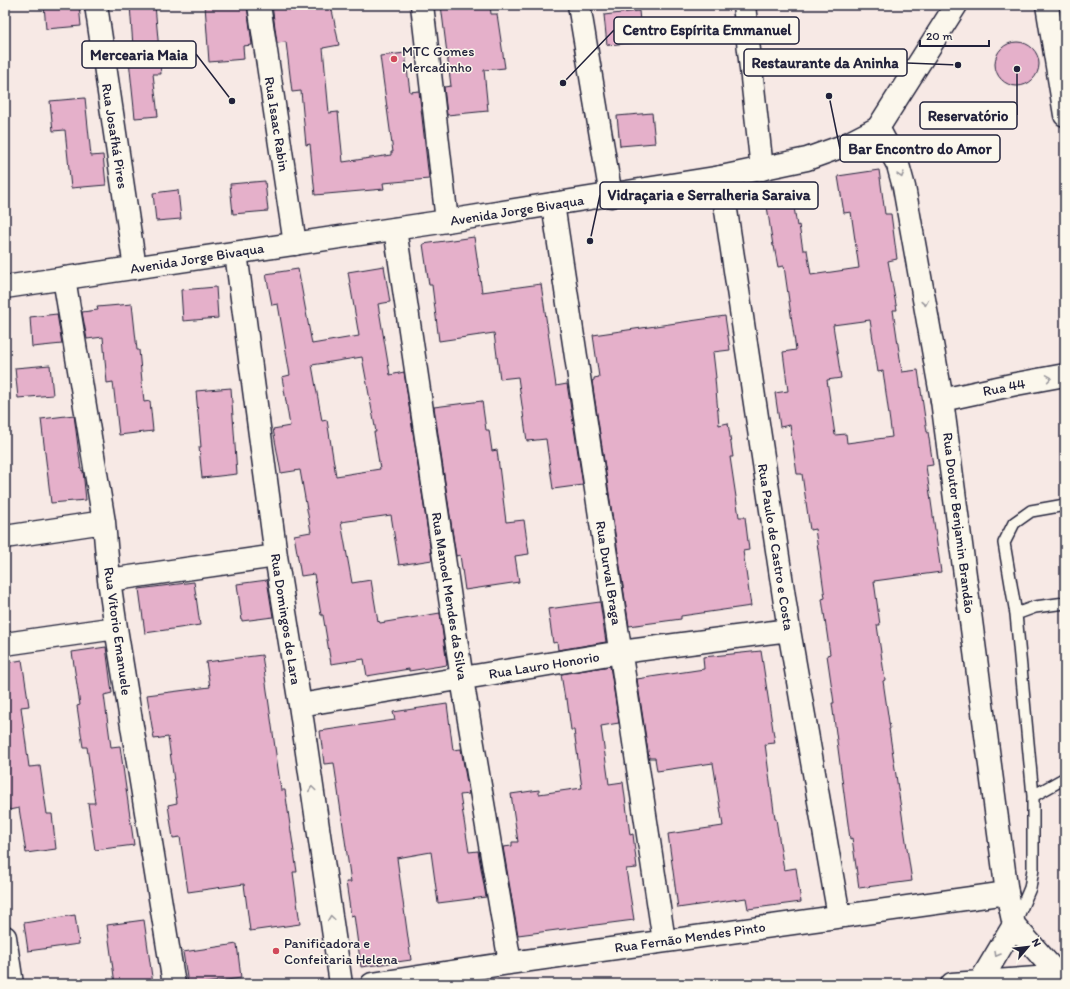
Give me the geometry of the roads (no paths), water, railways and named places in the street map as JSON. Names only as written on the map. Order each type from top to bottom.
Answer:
[{"type":"street","name":"Rua Josafhá Pires","points":[[96,5],[135,268]]},
{"type":"street","name":"Rua Isaac Rabin","points":[[259,5],[295,244]]},
{"type":"street","points":[[422,5],[447,222]]},
{"type":"street","points":[[579,5],[611,196]]},
{"type":"street","points":[[744,5],[762,169]]},
{"type":"street","name":"Avenida Jorge Bivaqua","points":[[5,287],[447,222],[611,196],[721,178],[807,159],[844,146],[878,128],[956,5]]},
{"type":"street","points":[[1047,5],[1065,115]]},
{"type":"street","name":"Rua Doutor Benjamin Brandão","points":[[878,128],[898,165],[904,187],[942,400],[1008,893],[1014,925]]},
{"type":"street","name":"Rua Paulo de Castro e Costa","points":[[721,178],[789,630],[839,916]]},
{"type":"street","name":"Rua Durval Braga","points":[[553,204],[622,652],[664,941]]},
{"type":"street","name":"Rua Manoel Mendes da Silva","points":[[395,229],[462,679],[510,963]]},
{"type":"street","name":"Rua Domingos de Lara","points":[[236,253],[276,556],[300,705],[341,984]]},
{"type":"street","name":"Rua Vitorio Emanuele","points":[[64,278],[104,522],[109,580],[116,628],[174,984]]},
{"type":"street","name":"Rua 44","points":[[942,400],[1065,375]]},
{"type":"street","points":[[5,537],[104,522]]},
{"type":"street","points":[[109,580],[276,556]]},
{"type":"street","points":[[5,644],[116,628]]},
{"type":"street","name":"Rua Lauro Honorio","points":[[300,705],[622,652],[789,630]]},
{"type":"street","name":"Rua Fernão Mendes Pinto","points":[[372,984],[510,963],[1008,893]]},
{"type":"street","points":[[980,982],[1014,925],[1062,976]]},
{"type":"street","points":[[5,937],[12,984]]},
{"type":"street","points":[[952,984],[1062,976]]},
{"type":"lane","points":[[1014,925],[1030,888],[1033,869],[1033,796],[1016,614],[1004,543],[1014,523],[1031,511],[1065,505]]},
{"type":"lane","points":[[1016,614],[1035,607],[1065,603]]},
{"type":"lane","points":[[1033,796],[1065,778]]},
{"type":"place","name":"MTC Gomes Mercadinho","points":[[394,59]]},
{"type":"place","name":"Restaurante da Aninha","points":[[958,65]]},
{"type":"place","name":"Reservatório","points":[[1017,69]]},
{"type":"place","name":"Centro Espírita Emmanuel","points":[[563,83]]},
{"type":"place","name":"Bar Encontro do Amor","points":[[829,96]]},
{"type":"place","name":"Mercearia Maia","points":[[232,101]]},
{"type":"place","name":"Vidraçaria e Serralheria Saraiva","points":[[590,241]]},
{"type":"place","name":"Panificadora e Confeitaria Helena","points":[[276,951]]}]
